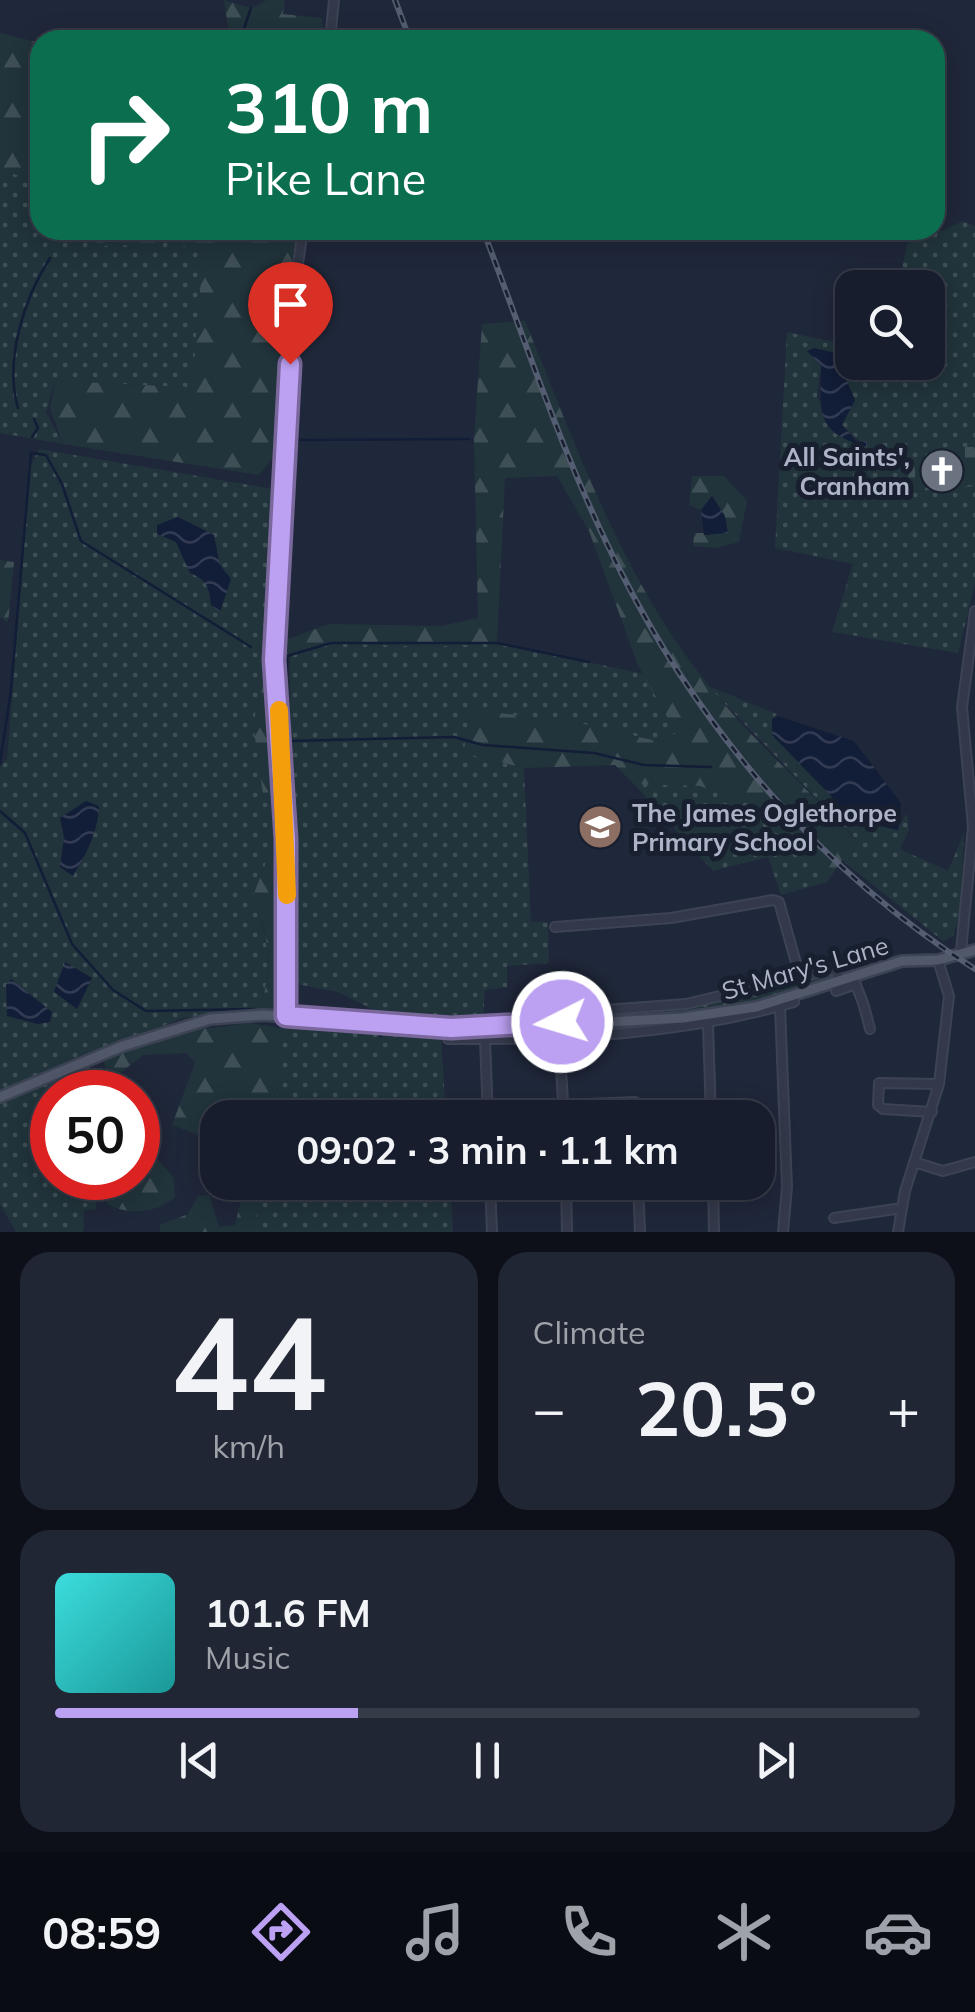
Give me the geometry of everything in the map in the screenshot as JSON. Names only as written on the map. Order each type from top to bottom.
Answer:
[{"type":"main road","name":"St Mary's Lane","points":[[0,1097],[185,1025],[236,1016],[286,1016],[474,1034],[562,1022],[695,1017],[792,996],[902,960],[938,960],[975,950]]},
{"type":"street","points":[[331,30],[334,0]]},
{"type":"street","points":[[286,1016],[286,839],[274,660],[294,291],[301,240]]},
{"type":"street","points":[[961,952],[973,827],[962,708],[975,611]]},
{"type":"street","points":[[555,927],[671,918],[774,900],[779,902],[800,977]]},
{"type":"street","points":[[898,1232],[909,1180],[939,1084],[949,996],[938,960]]},
{"type":"street","points":[[562,1022],[564,1013],[686,1004],[834,969],[849,980],[870,1029]]},
{"type":"street","points":[[836,990],[849,980]]},
{"type":"street","points":[[448,1039],[474,1034],[485,1039],[708,1025],[794,1002],[792,996]]},
{"type":"street","points":[[780,1006],[787,1187],[783,1232]]},
{"type":"street","points":[[708,1025],[710,1100]]},
{"type":"street","points":[[559,1036],[564,1100]]},
{"type":"street","points":[[485,1039],[487,1100]]},
{"type":"street","points":[[932,1112],[883,1110],[878,1105],[879,1083],[939,1084]]},
{"type":"street","points":[[914,1162],[943,1171]]},
{"type":"street","points":[[909,1180],[975,1162]]},
{"type":"street","points":[[491,1200],[492,1232]]},
{"type":"street","points":[[567,1200],[568,1232]]},
{"type":"street","points":[[639,1200],[640,1232]]},
{"type":"street","points":[[713,1200],[714,1232]]},
{"type":"street","points":[[834,1218],[902,1208]]},
{"type":"green space","points":[[224,0],[251,8],[267,0],[285,0],[283,14],[322,18],[323,30],[228,30]]},
{"type":"green space","points":[[0,33],[30,40],[30,176],[0,172]]},
{"type":"green space","points":[[0,172],[30,176],[30,240],[97,240],[98,249],[113,242],[153,252],[155,240],[167,240],[203,253],[193,379],[188,387],[55,381],[46,412],[63,444],[0,433]]},
{"type":"green space","points":[[963,221],[975,226],[975,584],[958,653],[832,632],[853,564],[775,548],[787,332],[835,342],[835,379],[815,358],[821,366],[817,396],[835,433],[864,445],[842,425],[855,400],[836,380],[945,380],[945,270],[901,270],[909,240],[945,240],[945,230]]},
{"type":"green space","points":[[96,240],[155,240],[153,252],[113,242],[98,250]]},
{"type":"green space","points":[[167,240],[296,240],[290,280],[317,305],[317,316],[285,339],[278,451],[259,475],[63,444],[50,408],[55,381],[187,387],[193,379],[203,253]]},
{"type":"green space","points":[[525,321],[604,511],[678,645],[744,726],[856,840],[827,882],[748,803],[700,786],[634,784],[615,765],[524,768],[464,753],[469,709],[579,723],[661,742],[676,733],[638,665],[589,531],[557,476],[505,478],[497,643],[429,647],[337,643],[283,655],[283,641],[329,624],[441,626],[478,618],[474,437],[482,324]]},
{"type":"green space","points":[[947,447],[975,447],[975,486],[906,492],[911,459]]},
{"type":"green space","points":[[39,449],[273,489],[269,662],[253,724],[274,810],[276,837],[251,901],[266,940],[266,983],[259,1010],[183,1018],[53,1070],[30,1070],[30,1079],[0,1091],[0,767],[7,759],[30,468]]},
{"type":"green space","points":[[692,476],[724,476],[747,501],[739,542],[716,548],[693,546],[694,533],[728,533],[711,497],[701,510],[689,505]]},
{"type":"green space","points":[[0,560],[14,562],[8,623],[0,617]]},
{"type":"green space","points":[[337,643],[429,647],[497,643],[644,674],[677,733],[661,742],[579,723],[464,753],[524,768],[531,922],[548,922],[549,963],[507,966],[507,987],[485,990],[483,1017],[385,1021],[382,1014],[338,992],[291,983],[290,653]]},
{"type":"green space","points":[[269,662],[281,838],[283,987],[279,992],[283,996],[279,1010],[259,1010],[268,954],[263,926],[251,901],[276,837],[274,810],[264,801],[253,724]]},
{"type":"green space","points":[[708,686],[777,714],[772,719],[854,820],[897,830],[907,813],[909,830],[900,849],[948,871],[964,833],[960,915],[953,936],[943,941],[842,860],[856,839]]},
{"type":"green space","points":[[634,784],[700,786],[749,803],[827,882],[781,895],[768,857],[713,871]]},
{"type":"green space","points":[[830,971],[834,981],[763,1002],[681,1016],[568,1018],[568,1014],[687,1006]]},
{"type":"green space","points":[[250,1023],[280,1028],[277,1100],[200,1100],[200,1136],[172,1125],[195,1063],[186,1053],[143,1055],[124,1070],[105,1070],[104,1059],[170,1033]]},
{"type":"green space","points":[[280,1028],[441,1037],[445,1100],[277,1100]]},
{"type":"green space","points":[[30,1090],[30,1200],[96,1200],[96,1210],[84,1210],[83,1232],[16,1232],[0,1204],[0,1104]]},
{"type":"green space","points":[[160,1163],[173,1177],[175,1197],[151,1209],[125,1210],[107,1204],[107,1200],[160,1200]]},
{"type":"green space","points":[[198,1196],[200,1200],[211,1200],[219,1227],[235,1225],[241,1200],[260,1200],[253,1232],[160,1232],[160,1225],[188,1214]]},
{"type":"green space","points":[[260,1200],[451,1200],[453,1232],[253,1232]]},
{"type":"water","points":[[814,348],[835,353],[835,380],[846,380],[855,400],[842,425],[857,442],[867,441],[866,447],[828,426],[821,407],[821,366],[807,351]]},
{"type":"water","points":[[712,496],[725,516],[728,533],[704,535],[701,510]]},
{"type":"water","points":[[178,517],[214,535],[220,565],[231,579],[220,612],[211,605],[203,581],[190,573],[176,542],[157,534],[157,525]]},
{"type":"water","points":[[778,716],[854,741],[901,803],[898,830],[854,820],[772,735],[772,719]]},
{"type":"water","points":[[86,801],[99,806],[98,816],[90,844],[73,876],[60,867],[64,837],[60,818]]},
{"type":"water","points":[[65,962],[92,978],[77,1009],[54,992]]},
{"type":"water","points":[[11,979],[52,1012],[50,1022],[38,1024],[7,1016],[6,984]]},
{"type":"waterway","points":[[243,30],[251,8]]},
{"type":"waterway","points":[[18,408],[13,370],[19,330],[32,292],[50,258]]},
{"type":"waterway","points":[[32,437],[38,428],[34,419]]},
{"type":"waterway","points":[[291,440],[469,439]]},
{"type":"waterway","points":[[0,763],[11,690],[31,453],[46,455],[62,484],[81,541],[251,647]]},
{"type":"waterway","points":[[286,696],[287,656],[331,643],[497,643],[589,662]]},
{"type":"waterway","points":[[290,741],[454,737],[483,745],[594,753],[644,765],[711,767]]},
{"type":"waterway","points":[[0,811],[25,833],[72,944],[113,990],[146,1011],[254,1009]]},
{"type":"waterway","points":[[292,1022],[374,1029],[381,1036]]},
{"type":"railway","points":[[395,0],[406,30]]},
{"type":"railway","points":[[487,240],[548,405],[602,534],[655,634],[691,690],[730,745],[819,845],[920,932],[975,969]]},
{"type":"slow traffic","points":[[279,710],[287,895]]},
{"type":"place","name":"All Saints', Cranham","points":[[942,471]]},
{"type":"place","name":"The James Oglethorpe Primary School","points":[[600,827]]},
{"type":"route","points":[[290,364],[274,660],[286,839],[286,1016],[451,1028],[562,1022]]}]
